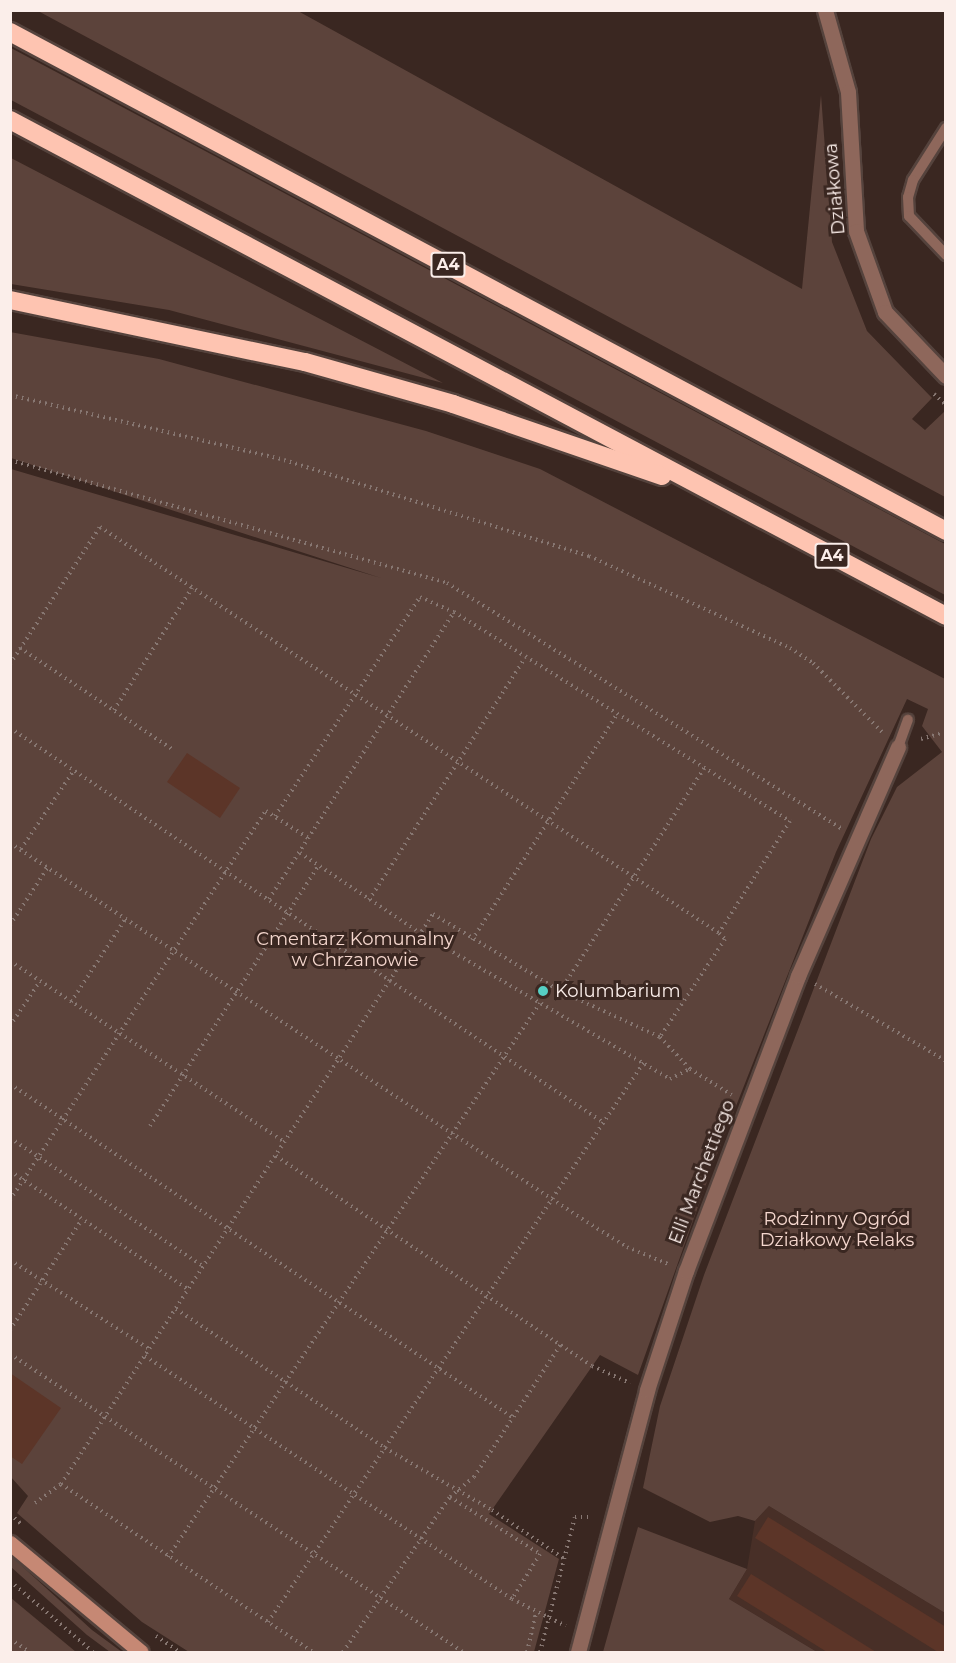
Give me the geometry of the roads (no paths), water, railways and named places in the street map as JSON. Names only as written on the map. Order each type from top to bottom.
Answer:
[{"type":"highway","name":"A4","points":[[10,32],[945,531]]},
{"type":"highway","name":"A4","points":[[10,120],[945,616]]},
{"type":"highway","points":[[10,300],[305,362],[453,404],[718,495]]},
{"type":"main road","points":[[10,1543],[141,1653]]},
{"type":"street","name":"Działkowa","points":[[825,10],[848,92],[855,231],[885,312],[945,376]]},
{"type":"street","name":"Elli Marchettiego","points":[[578,1653],[647,1390],[686,1272],[798,976],[856,837],[898,747]]},
{"type":"lane","points":[[945,128],[913,180],[908,197],[909,216],[945,255]]},
{"type":"lane","name":"Elli Marchettiego","points":[[898,747],[908,720]]},
{"type":"place","name":"Kolumbarium","points":[[543,991]]},
{"type":"park label","name":"Cmentarz Komunalny w Chrzanowie","points":[[355,950]]},
{"type":"park label","name":"Rodzinny Ogród Działkowy Relaks","points":[[837,1230]]}]
